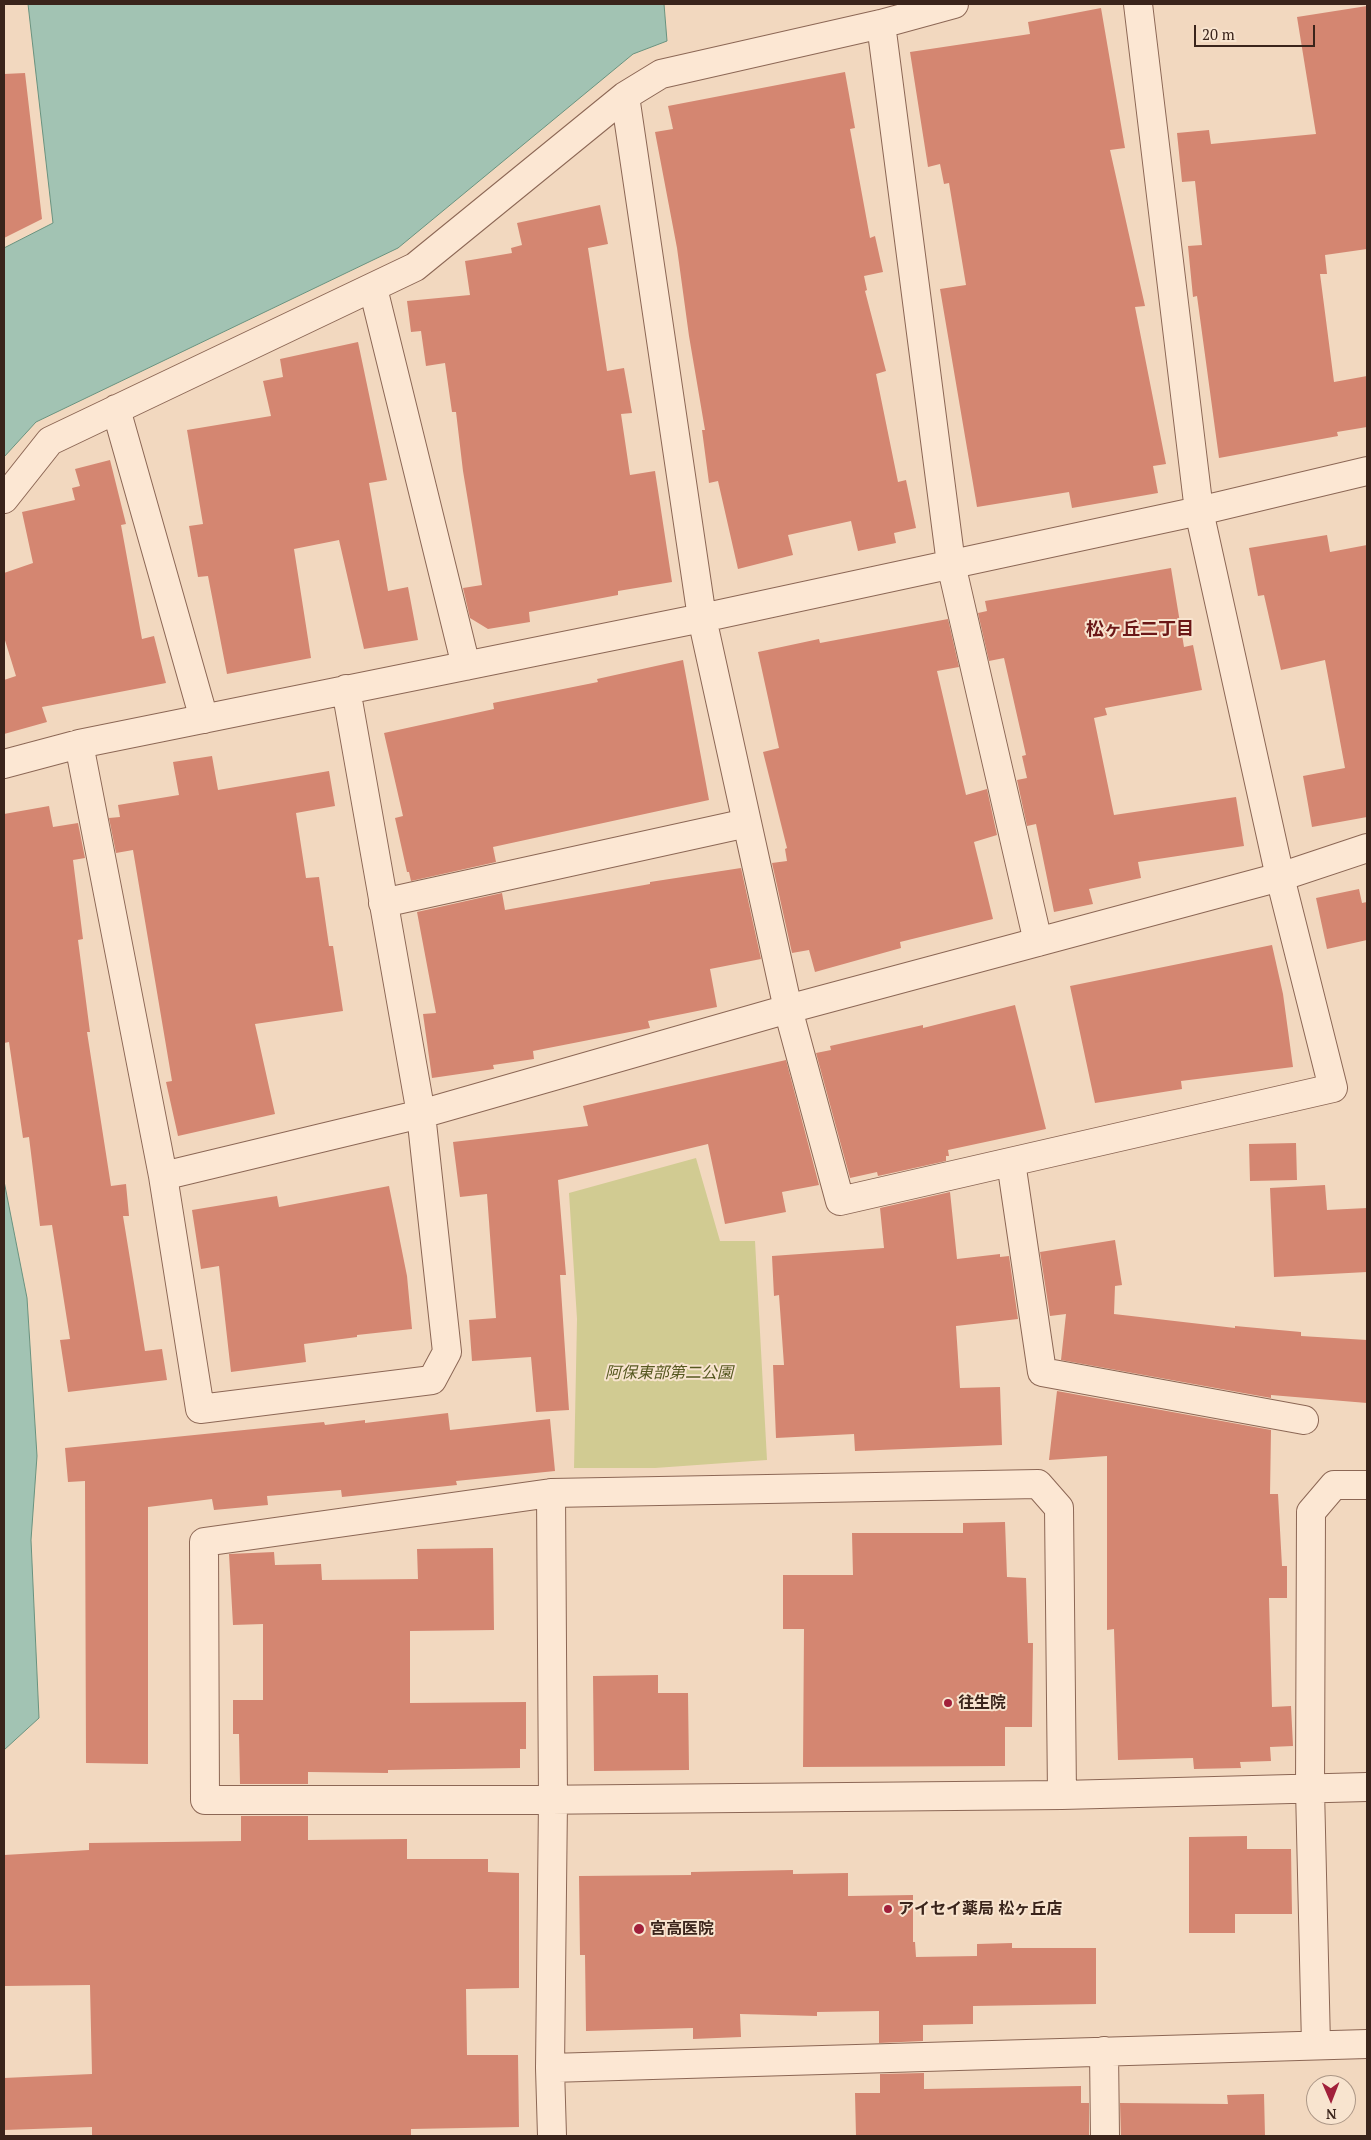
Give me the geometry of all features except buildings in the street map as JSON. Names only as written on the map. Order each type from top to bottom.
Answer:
[{"type":"street","points":[[4,500],[50,441],[415,267],[625,96],[661,74],[881,24],[954,4]]},
{"type":"street","points":[[625,96],[702,618],[788,1009],[840,1201],[1333,1088],[1280,877],[1199,511],[1138,4]]},
{"type":"street","points":[[881,24],[951,564],[1038,942]]},
{"type":"street","points":[[373,288],[466,666]]},
{"type":"street","points":[[116,409],[204,719]]},
{"type":"street","points":[[4,764],[79,744],[702,618],[1199,511],[1367,471]]},
{"type":"street","points":[[79,744],[163,1176],[200,1409],[432,1380],[447,1352],[421,1114],[346,689]]},
{"type":"street","points":[[383,903],[747,823]]},
{"type":"street","points":[[163,1176],[421,1114],[788,1009],[1280,877],[1367,848]]},
{"type":"street","points":[[1011,1162],[1042,1372],[1304,1420]]},
{"type":"street","points":[[1062,1795],[1059,1508],[1038,1484],[552,1493],[204,1542],[205,1800],[553,1800],[1062,1795],[1367,1787]]},
{"type":"street","points":[[1316,2045],[1310,1789],[1311,1512],[1334,1485],[1367,1485]]},
{"type":"street","points":[[552,1493],[553,1800],[550,2068],[552,2136]]},
{"type":"street","points":[[550,2068],[1367,2044]]},
{"type":"street","points":[[1104,2051],[1105,2136]]},
{"type":"green space","name":"阿保東部第二公園","points":[[696,1158],[720,1241],[755,1241],[767,1460],[655,1468],[574,1468],[577,1319],[569,1193]]},
{"type":"shaded area","points":[[28,4],[664,4],[667,41],[633,54],[398,248],[36,422],[4,457],[4,248],[53,223]]},
{"type":"shaded area","points":[[4,1181],[27,1298],[37,1456],[31,1540],[39,1718],[4,1750]]},
{"type":"place","name":"往生院","points":[[948,1703]]},
{"type":"place","name":"アイセイ薬局 松ヶ丘店","points":[[888,1909]]},
{"type":"place","name":"宮高医院","points":[[639,1929]]},
{"type":"district","name":"松ヶ丘二丁目","points":[[1140,630]]}]
